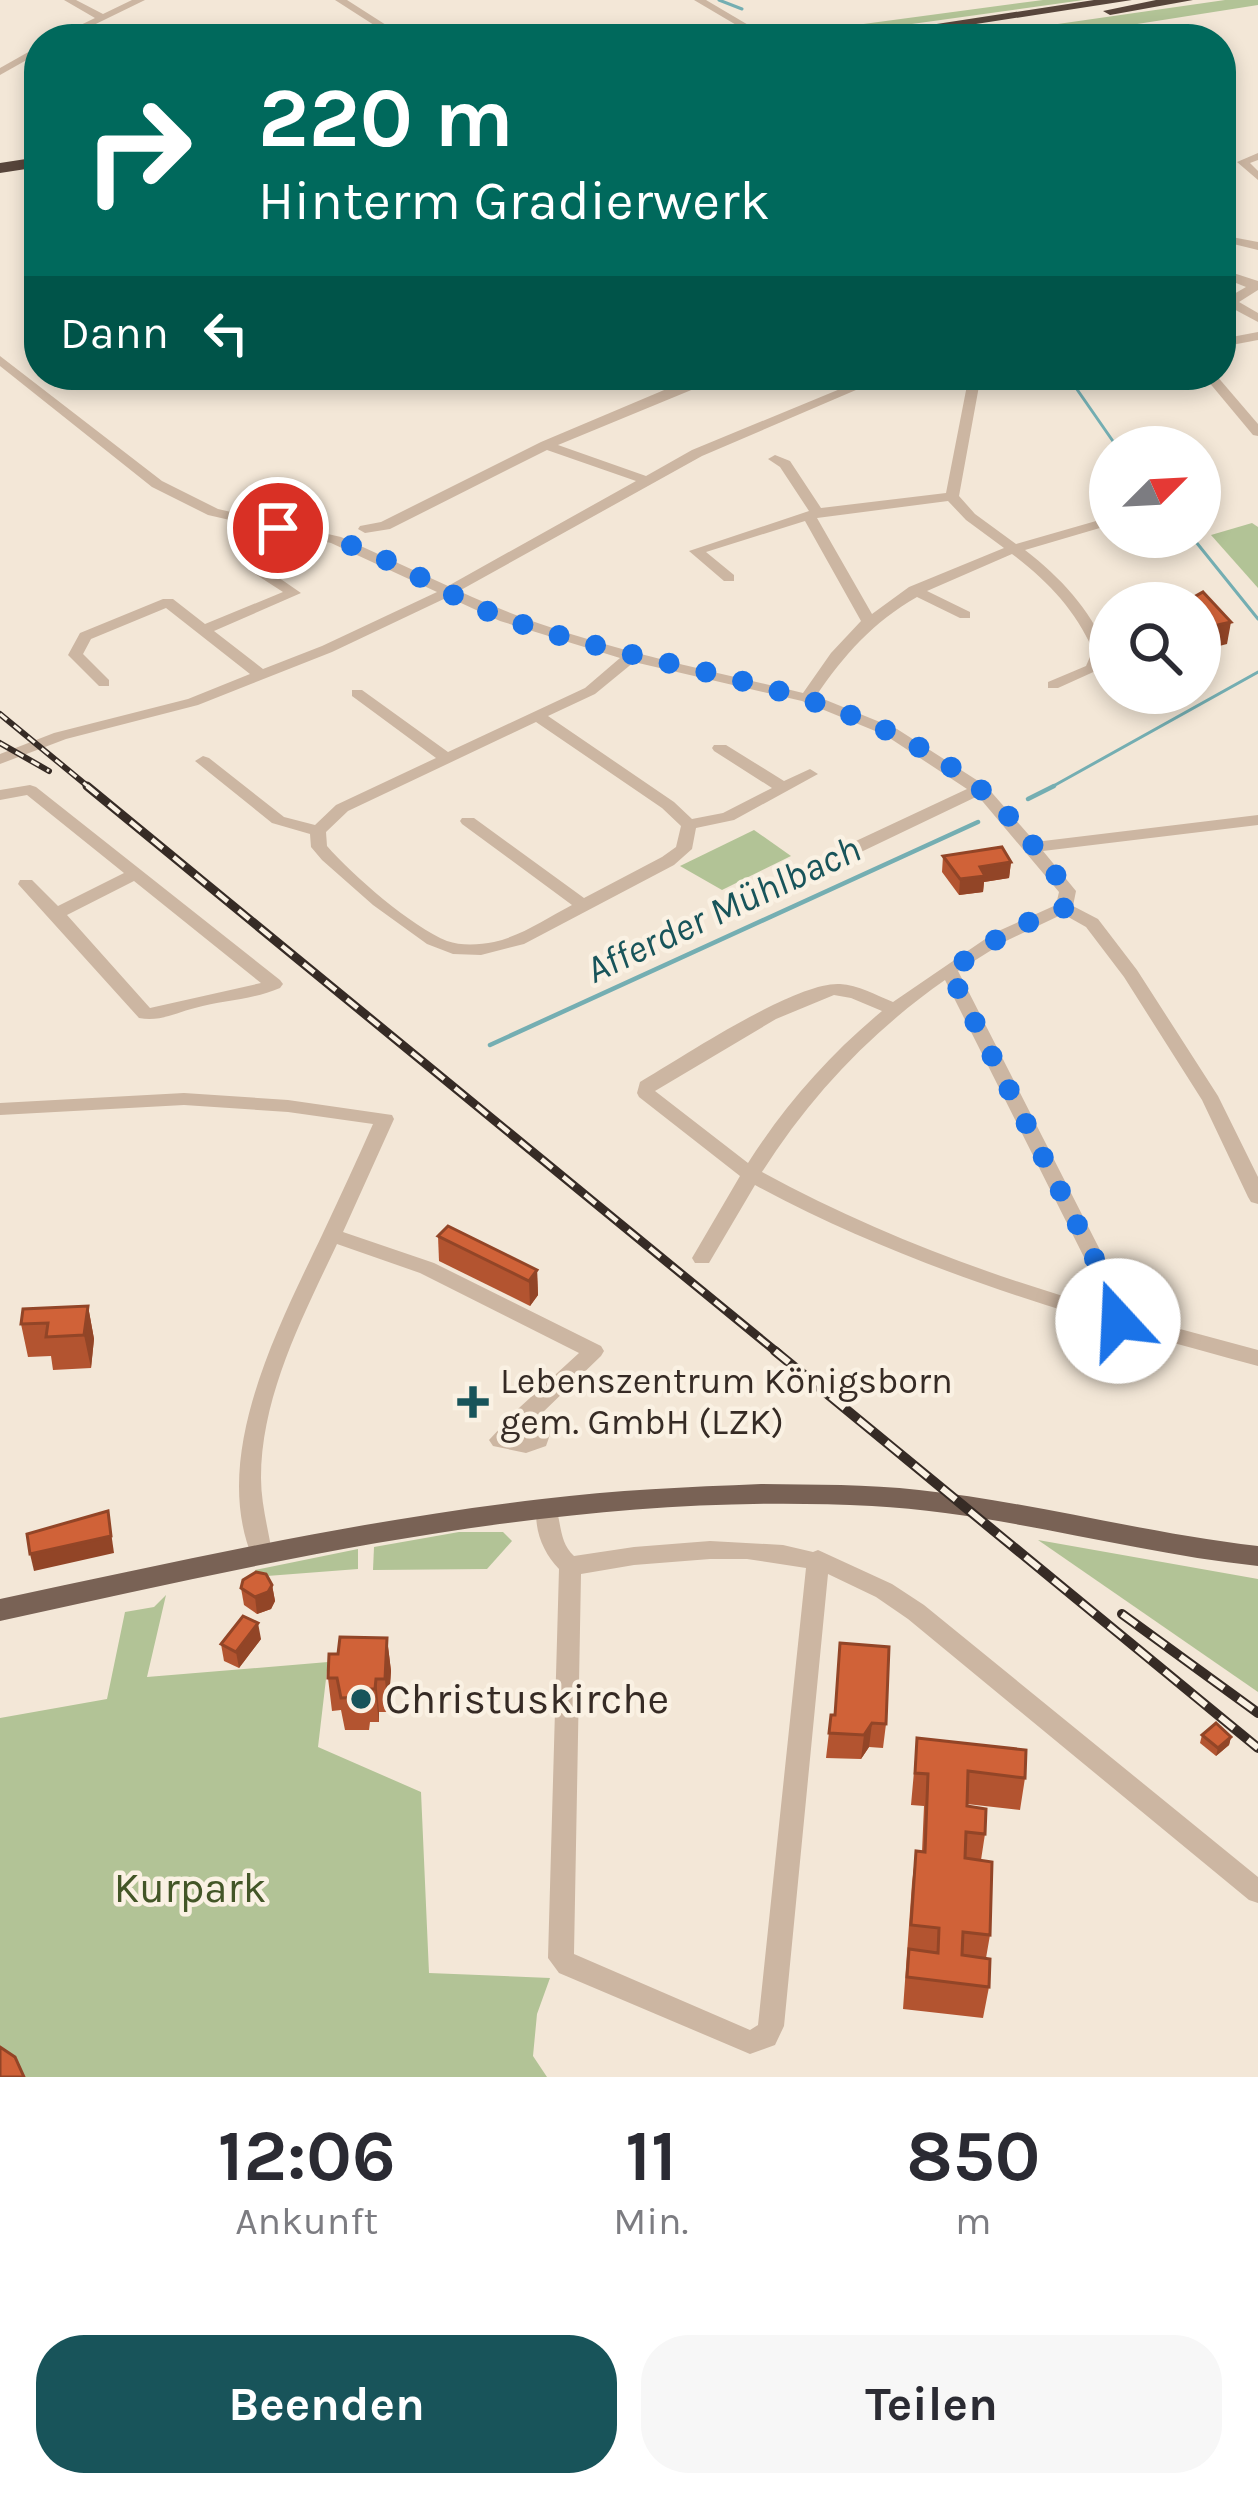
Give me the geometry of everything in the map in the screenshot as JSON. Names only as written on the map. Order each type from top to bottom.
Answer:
[{"type":"highway","points":[[954,24],[1125,0]]},
{"type":"highway","points":[[1016,24],[1186,0]]},
{"type":"main road","points":[[0,1610],[261,1553],[428,1523],[546,1508],[734,1495],[929,1500],[1258,1556]]},
{"type":"street","points":[[69,0],[101,17]]},
{"type":"street","points":[[87,24],[140,0]]},
{"type":"street","points":[[344,2],[373,0]]},
{"type":"street","points":[[699,0],[741,24]]},
{"type":"street","points":[[344,2],[379,24]]},
{"type":"street","points":[[1258,156],[1243,162],[1258,177]]},
{"type":"street","points":[[0,360],[24,379]]},
{"type":"street","points":[[38,390],[157,484],[213,512],[363,549],[505,618],[631,657],[807,698],[891,732],[995,802],[1068,891],[1064,908]]},
{"type":"street","points":[[365,530],[385,526],[546,446],[676,390]]},
{"type":"street","points":[[0,759],[60,736],[193,702],[261,676],[446,593],[645,480],[736,435],[848,390]]},
{"type":"street","points":[[972,390],[952,496],[964,512],[1055,579],[1089,617]]},
{"type":"street","points":[[1222,390],[1258,432]]},
{"type":"street","points":[[546,446],[645,480]]},
{"type":"street","points":[[775,459],[785,464],[869,622]]},
{"type":"street","points":[[729,578],[696,551],[813,514],[952,496]]},
{"type":"street","points":[[807,698],[869,622],[914,590],[1089,528]]},
{"type":"street","points":[[205,629],[294,593],[254,567]]},
{"type":"street","points":[[151,587],[261,676]]},
{"type":"street","points":[[914,590],[965,615]]},
{"type":"street","points":[[104,683],[75,655],[85,636],[168,602]]},
{"type":"street","points":[[318,831],[342,808],[590,691],[631,657]]},
{"type":"street","points":[[1053,685],[1089,669]]},
{"type":"street","points":[[357,693],[448,759]]},
{"type":"street","points":[[318,831],[324,854],[445,946],[477,950],[505,945],[677,855],[688,842],[689,825],[668,805],[539,717]]},
{"type":"street","points":[[720,748],[783,788]]},
{"type":"street","points":[[203,761],[278,820],[318,831]]},
{"type":"street","points":[[689,825],[728,818],[810,774]]},
{"type":"street","points":[[832,859],[980,789]]},
{"type":"street","points":[[0,795],[30,790],[274,984],[246,998],[196,1001],[161,1015],[145,1014],[26,884]]},
{"type":"street","points":[[468,820],[584,906]]},
{"type":"street","points":[[1034,847],[1258,820]]},
{"type":"street","points":[[56,914],[135,874]]},
{"type":"street","points":[[702,1258],[818,1081],[949,971],[1012,929],[1064,908]]},
{"type":"street","points":[[1064,908],[1092,923],[1130,974],[1211,1100],[1258,1197]]},
{"type":"street","points":[[949,971],[1116,1301],[1118,1321]]},
{"type":"street","points":[[897,1011],[840,989],[826,991],[758,1022],[646,1086],[646,1093],[753,1175],[850,1227],[986,1281],[1258,1358]]},
{"type":"street","points":[[0,1108],[184,1099],[385,1119],[296,1308],[251,1454],[261,1553]]},
{"type":"street","points":[[332,1235],[427,1268],[594,1351],[526,1414]]},
{"type":"street","points":[[546,1508],[552,1544],[560,1559],[570,1565],[655,1555],[759,1554],[818,1559],[883,1586],[1258,1892]]},
{"type":"street","points":[[570,1565],[561,1958],[750,2042],[766,2036],[771,2026],[818,1559]]},
{"type":"green space","points":[[1043,0],[1084,0],[912,24],[864,24]]},
{"type":"green space","points":[[1225,0],[1258,0],[1258,5],[1137,24],[1058,24]]},
{"type":"green space","points":[[1252,523],[1258,527],[1258,588],[1221,546],[1221,532]]},
{"type":"green space","points":[[754,830],[791,856],[722,890],[680,866]]},
{"type":"green space","points":[[459,1532],[503,1532],[512,1541],[487,1569],[373,1570],[374,1547]]},
{"type":"green space","points":[[1038,1540],[1258,1579],[1258,1692]]},
{"type":"green space","points":[[358,1549],[358,1569],[254,1577],[255,1570]]},
{"type":"green space","name":"Kurpark","points":[[166,1595],[147,1677],[328,1662],[318,1747],[421,1792],[429,1973],[550,1978],[537,2014],[533,2056],[547,2077],[0,2077],[0,1718],[107,1699],[125,1612],[154,1607]]},
{"type":"building","points":[[1002,847],[1011,862],[980,867],[985,876],[960,879],[943,856]]},
{"type":"building","points":[[448,1226],[537,1270],[529,1281],[438,1236]]},
{"type":"building","points":[[88,1306],[84,1335],[46,1337],[48,1323],[21,1324],[23,1309]]},
{"type":"building","points":[[108,1511],[111,1536],[30,1554],[27,1534]]},
{"type":"building","points":[[256,1572],[266,1574],[272,1585],[255,1597],[241,1588],[243,1580]]},
{"type":"building","points":[[243,1616],[258,1623],[236,1652],[221,1644]]},
{"type":"building","points":[[340,1637],[387,1638],[385,1679],[376,1679],[375,1689],[366,1689],[366,1697],[341,1698],[337,1678],[328,1678],[329,1654],[338,1654]]},
{"type":"building","points":[[840,1643],[889,1647],[886,1724],[872,1723],[864,1735],[829,1733],[831,1715],[835,1715]]},
{"type":"building","points":[[1216,1723],[1231,1737],[1218,1748],[1202,1735]]},
{"type":"building","points":[[917,1738],[1026,1750],[1025,1778],[968,1771],[967,1806],[986,1809],[985,1834],[966,1832],[965,1858],[992,1862],[990,1935],[963,1932],[962,1955],[990,1959],[989,1987],[907,1977],[909,1949],[938,1953],[939,1928],[911,1925],[916,1851],[925,1852],[928,1774],[915,1773]]},
{"type":"building","points":[[0,2047],[15,2057],[24,2077],[0,2077]]},
{"type":"waterway","name":"Afferder Mühlbach","points":[[719,0],[742,9]]},
{"type":"waterway","name":"Afferder Mühlbach","points":[[1077,390],[1102,426]]},
{"type":"waterway","name":"Afferder Mühlbach","points":[[1209,558],[1258,619]]},
{"type":"waterway","name":"Afferder Mühlbach","points":[[1048,789],[1258,672]]},
{"type":"waterway","name":"Afferder Mühlbach","points":[[1048,789],[1054,786]]},
{"type":"waterway","name":"Afferder Mühlbach","points":[[1028,799],[1048,789]]},
{"type":"waterway","name":"Afferder Mühlbach","points":[[490,1045],[978,822]]},
{"type":"railway","points":[[0,714],[91,789]]},
{"type":"railway","points":[[0,743],[49,771]]},
{"type":"railway","points":[[87,786],[779,1354]]},
{"type":"railway","points":[[775,1351],[1258,1748]]},
{"type":"railway","points":[[1122,1614],[1258,1713]]},
{"type":"place","name":"Lebenszentrum Königsborn gem. GmbH (LZK)","points":[[473,1402]]},
{"type":"place","name":"Christuskirche","points":[[361,1699]]},
{"type":"route","points":[[278,528],[363,549],[505,618],[631,657],[848,712],[939,759],[988,796],[1068,891],[1067,899],[1064,908],[1012,929],[949,971],[1116,1301],[1118,1321]]}]
